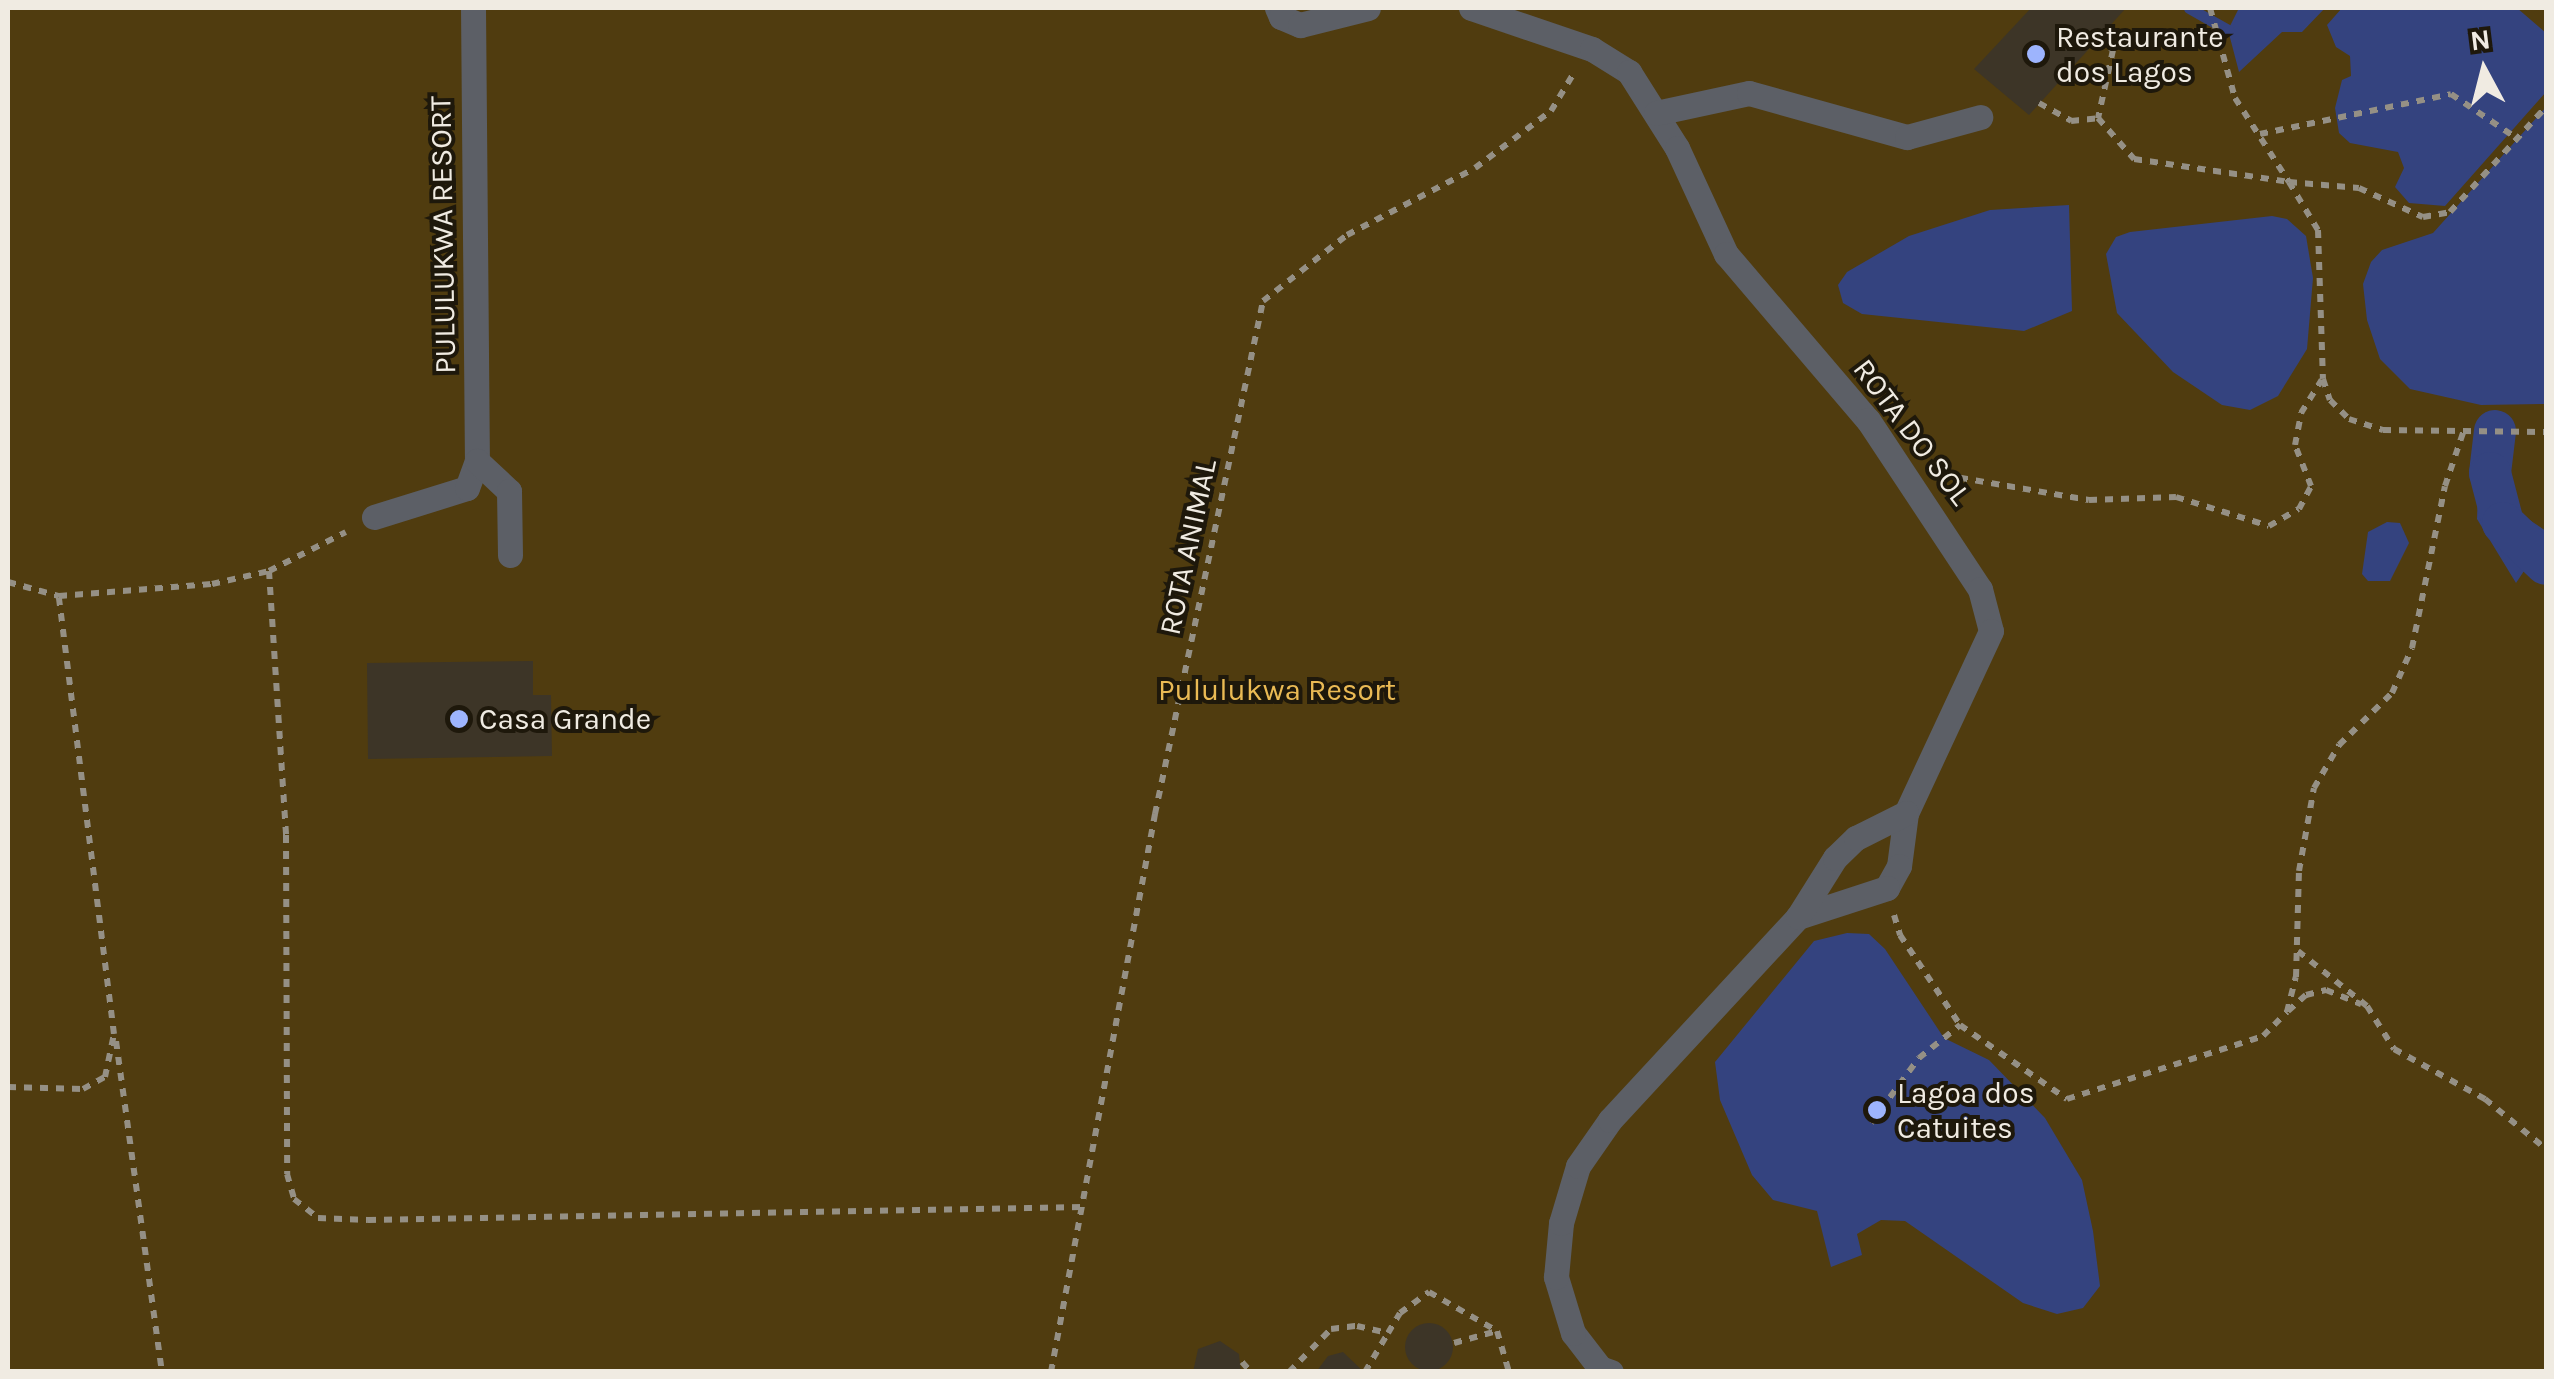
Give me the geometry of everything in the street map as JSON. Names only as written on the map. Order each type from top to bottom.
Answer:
[{"type":"street","name":"PULULUKWA RESORT","points":[[473,8],[478,461]]},
{"type":"street","points":[[1277,8],[1281,17],[1300,25],[1368,8]]},
{"type":"street","name":"ROTA DO SOL","points":[[1471,8],[1607,58],[1628,72],[1656,113],[1726,254],[1902,468],[1980,589],[1991,631],[1906,812],[1899,866],[1887,888]]},
{"type":"street","points":[[1656,113],[1715,95],[1749,93],[1907,137],[1980,117]]},
{"type":"street","points":[[374,517],[467,488],[478,461],[509,492],[510,556]]},
{"type":"street","points":[[1611,1372],[1574,1334],[1556,1278],[1561,1223],[1578,1166],[1610,1120],[1798,917],[1856,838],[1906,812]]},
{"type":"street","points":[[1798,917],[1887,888]]},
{"type":"path","points":[[2210,8],[2235,98],[2318,230],[2322,379],[2330,400],[2349,420],[2383,430],[2546,432]]},
{"type":"path","points":[[2098,38],[2112,50],[2098,118]]},
{"type":"path","name":"ROTA ANIMAL","points":[[1051,1372],[1155,814],[1263,301],[1348,235],[1475,168],[1551,111],[1578,65]]},
{"type":"path","points":[[2260,134],[2450,94],[2518,139]]},
{"type":"path","points":[[2040,103],[2070,121],[2098,118]]},
{"type":"path","points":[[2098,118],[2134,159],[2360,188],[2424,218],[2450,212],[2546,107]]},
{"type":"path","points":[[1902,468],[2089,500],[2176,497],[2269,526],[2299,509],[2311,486],[2295,445],[2301,414],[2322,379]]},
{"type":"path","points":[[2287,1012],[2297,950],[2300,870],[2314,788],[2339,746],[2392,693],[2412,648],[2445,486],[2464,430]]},
{"type":"path","points":[[8,582],[59,596],[212,584],[270,571],[374,517]]},
{"type":"path","points":[[270,571],[286,834],[287,1174],[294,1199],[318,1218],[1082,1207]]},
{"type":"path","points":[[59,596],[114,1034],[162,1372]]},
{"type":"path","points":[[1887,888],[1900,936],[1960,1025],[2067,1099],[2262,1036],[2306,995],[2326,990],[2367,1006]]},
{"type":"path","points":[[2297,950],[2367,1006],[2394,1049],[2485,1099],[2546,1149]]},
{"type":"path","points":[[1871,1122],[1919,1058],[1960,1025]]},
{"type":"path","points":[[8,1086],[83,1089],[105,1076],[114,1034]]},
{"type":"path","points":[[1366,1372],[1400,1313],[1429,1292],[1497,1331],[1509,1372]]},
{"type":"path","points":[[1289,1372],[1331,1329],[1358,1326],[1388,1333]]},
{"type":"path","points":[[1454,1344],[1497,1331]]},
{"type":"path","points":[[1242,1362],[1251,1372]]},
{"type":"green space","name":"Pululukwa Resort","points":[[8,8],[2546,8],[2546,1372],[8,1372]]},
{"type":"water","points":[[2239,8],[2325,8],[2302,32],[2282,32],[2239,72],[2228,30]]},
{"type":"water","points":[[2342,8],[2517,8],[2546,33],[2546,92],[2445,206],[2409,203],[2395,187],[2404,168],[2398,152],[2350,143],[2339,133],[2335,108],[2342,80],[2351,76],[2350,56],[2336,47],[2327,25]]},
{"type":"water","points":[[2546,107],[2546,404],[2481,405],[2410,389],[2380,359],[2367,320],[2363,284],[2371,262],[2382,250],[2433,233]]},
{"type":"water","points":[[2069,205],[2072,311],[2024,331],[1862,314],[1843,303],[1838,285],[1847,272],[1909,236],[1990,210]]},
{"type":"water","points":[[2272,216],[2287,219],[2306,236],[2313,278],[2307,349],[2278,396],[2250,410],[2222,405],[2173,372],[2117,313],[2106,254],[2116,237],[2130,232]]},
{"type":"water","points":[[2492,454],[2510,507],[2546,531],[2539,546],[2546,550],[2546,580],[2528,565],[2516,583],[2477,519],[2478,491]]},
{"type":"water","points":[[2387,522],[2400,523],[2409,543],[2390,581],[2368,581],[2362,574],[2368,532]]},
{"type":"water","name":"Lagoa dos Catuites","points":[[1847,933],[1869,934],[1885,949],[1944,1038],[1989,1060],[2045,1118],[2082,1180],[2093,1231],[2100,1286],[2083,1308],[2057,1314],[2023,1303],[1905,1221],[1881,1220],[1857,1234],[1862,1255],[1831,1267],[1817,1211],[1773,1200],[1752,1175],[1720,1100],[1715,1062],[1814,941]]},
{"type":"building","name":"Restaurante dos Lagos","points":[[2031,8],[2126,8],[2029,115],[1974,69]]},
{"type":"building","name":"Casa Grande","points":[[533,661],[533,695],[551,695],[552,756],[368,759],[367,663]]},
{"type":"building","points":[[1429,1323],[1446,1330],[1453,1347],[1446,1364],[1429,1371],[1412,1364],[1405,1347],[1412,1330]]},
{"type":"building","points":[[1220,1341],[1239,1354],[1241,1372],[1193,1372],[1198,1349]]},
{"type":"building","points":[[1343,1352],[1364,1372],[1316,1372],[1328,1356]]},
{"type":"waterway","points":[[2189,8],[2228,30]]},
{"type":"waterway","points":[[2495,431],[2490,473],[2503,523],[2546,564]]},
{"type":"place","name":"Restaurante dos Lagos","points":[[2036,54]]},
{"type":"place","name":"Casa Grande","points":[[459,719]]},
{"type":"place","name":"Lagoa dos Catuites","points":[[1877,1110]]}]
